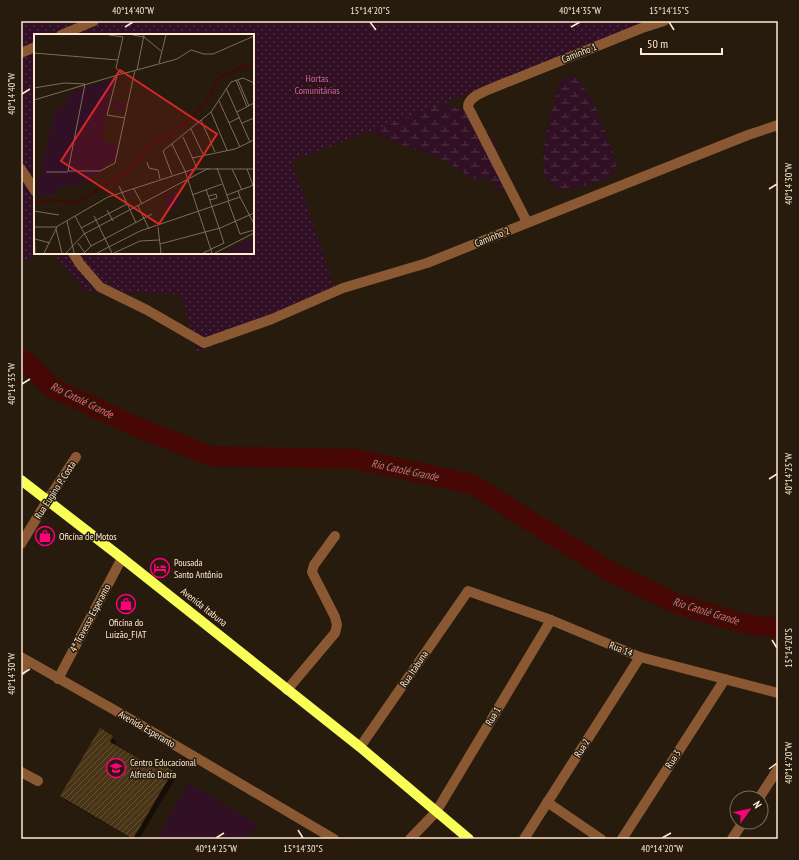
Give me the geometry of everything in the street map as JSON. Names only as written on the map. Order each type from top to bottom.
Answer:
[{"type":"main road","name":"Avenida Itabuna","points":[[21,480],[122,558],[360,747],[469,839]]},
{"type":"street","points":[[63,34],[94,21]]},
{"type":"street","name":"Caminho 1","points":[[527,222],[468,107],[468,104],[473,98],[494,87],[642,28],[664,21]]},
{"type":"street","points":[[21,53],[34,47]]},
{"type":"street","name":"Caminho 2","points":[[73,254],[100,287],[147,310],[204,343],[272,318],[342,288],[427,263],[748,135],[778,125]]},
{"type":"street","points":[[21,169],[34,189]]},
{"type":"street","name":"Rua Eugino P. Costa","points":[[21,544],[76,457]]},
{"type":"street","points":[[287,690],[335,633],[337,625],[335,617],[312,572],[314,565],[335,536]]},
{"type":"street","name":"4ª Travessa Esperanto","points":[[58,678],[122,558]]},
{"type":"street","name":"Rua 14","points":[[468,591],[551,620],[640,657],[778,693]]},
{"type":"street","name":"Rua Itabuna","points":[[360,747],[468,591]]},
{"type":"street","name":"Rua 1","points":[[410,839],[436,812],[551,620]]},
{"type":"street","name":"Rua 2","points":[[524,839],[640,657]]},
{"type":"street","points":[[21,671],[24,659]]},
{"type":"street","name":"Avenida Esperanto","points":[[24,659],[146,728],[334,839]]},
{"type":"street","name":"Rua 3","points":[[622,839],[725,679]]},
{"type":"street","points":[[764,790],[778,769]]},
{"type":"street","points":[[21,772],[38,781]]},
{"type":"street","points":[[548,802],[601,839]]},
{"type":"street","points":[[732,839],[738,830]]},
{"type":"green space","name":"Hortas Comunitárias","points":[[21,21],[659,21],[292,161],[337,295],[198,353],[180,294],[85,292],[54,254],[254,254],[254,34],[34,34],[34,254],[42,254],[21,262]]},
{"type":"green space","points":[[571,75],[579,79],[596,109],[615,156],[616,170],[607,179],[564,190],[554,188],[546,178],[543,166],[545,142],[560,81]]},
{"type":"green space","points":[[417,95],[451,107],[473,111],[494,141],[504,170],[503,194],[489,179],[472,179],[453,166],[432,155],[399,144],[366,129]]},
{"type":"green space","points":[[189,783],[257,824],[249,839],[156,839]]},
{"type":"building","points":[[100,728],[113,736],[110,742],[156,769],[160,763],[173,771],[133,839],[60,796]]},
{"type":"waterway","name":"Rio Catolé Grande","points":[[21,359],[25,361],[51,387],[132,425],[210,456],[355,459],[472,484],[611,572],[675,603],[746,624],[778,628]]},
{"type":"place","name":"Oficína de Motos","points":[[45,536]]},
{"type":"place","name":"Pousada Santo Antônio","points":[[160,568]]},
{"type":"place","name":"Oficína do Luizão_FIAT","points":[[126,604]]},
{"type":"place","name":"Centro Educacional Alfredo Dutra","points":[[116,768]]}]
